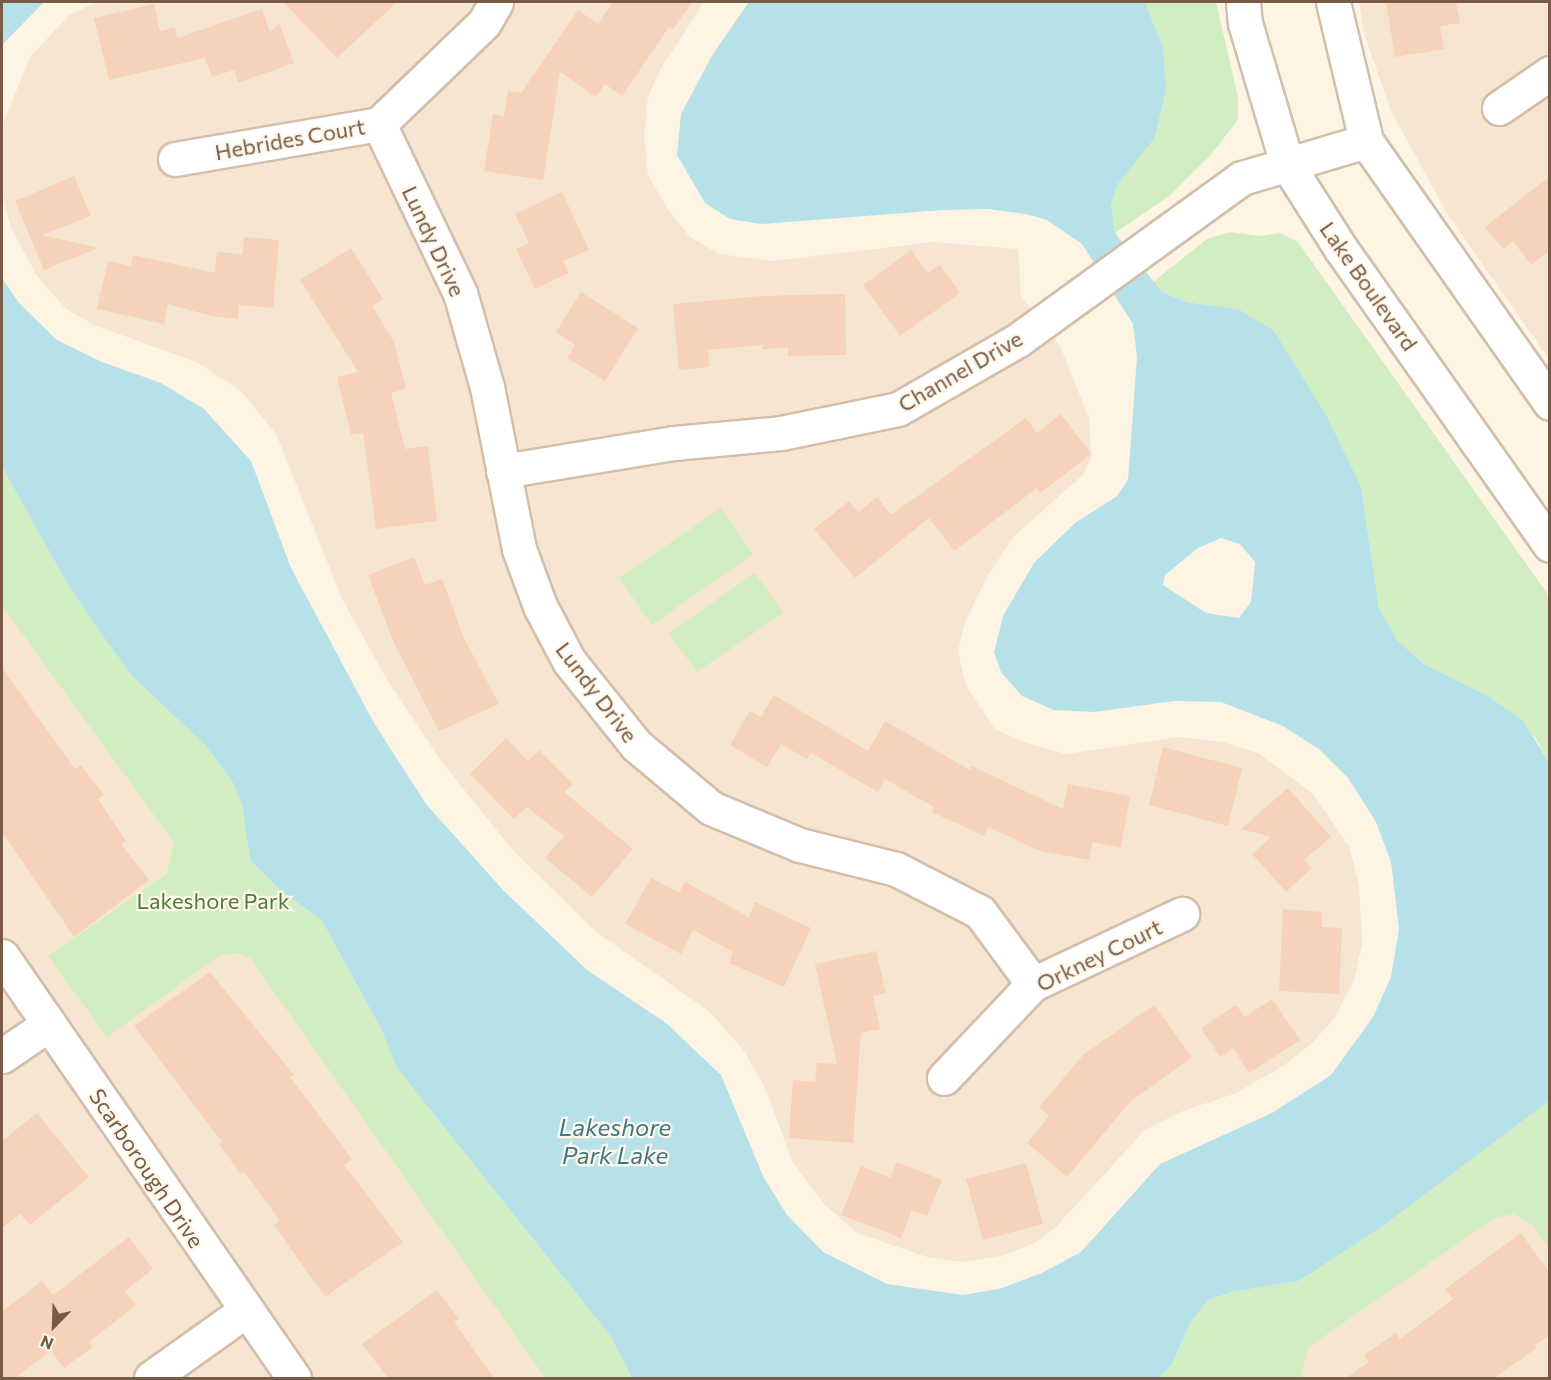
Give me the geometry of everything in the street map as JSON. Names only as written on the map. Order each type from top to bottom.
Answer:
[{"type":"street","name":"Hebrides Court","points":[[175,159],[379,124],[484,23],[496,2]]},
{"type":"street","name":"Lake Boulevard","points":[[1244,2],[1245,23],[1287,164],[1341,249],[1550,545]]},
{"type":"street","points":[[1333,2],[1366,141],[1550,403]]},
{"type":"street","points":[[1499,108],[1550,73]]},
{"type":"street","name":"Lundy Drive","points":[[379,124],[460,293],[487,387],[519,549],[540,606],[569,662],[636,745],[711,808],[800,845],[896,869],[980,912],[1033,984]]},
{"type":"street","name":"Channel Drive","points":[[503,471],[674,443],[781,433],[898,409],[1018,340],[1242,178],[1366,141]]},
{"type":"street","name":"Orkney Court","points":[[944,1078],[1033,984],[1182,914]]},
{"type":"street","name":"Scarborough Drive","points":[[2,956],[245,1311],[294,1378]]},
{"type":"street","points":[[2,1056],[49,1024]]},
{"type":"street","points":[[151,1378],[245,1311]]},
{"type":"shaded area","points":[[97,2],[704,2],[660,70],[648,97],[644,136],[648,175],[670,213],[690,237],[719,254],[773,261],[933,242],[1018,249],[1021,296],[1060,346],[1089,418],[1091,458],[1083,475],[1014,536],[987,577],[965,622],[958,651],[966,686],[994,728],[1021,741],[1066,754],[1179,737],[1223,742],[1258,753],[1313,794],[1350,848],[1359,885],[1362,944],[1354,980],[1334,1019],[1311,1044],[1283,1066],[1234,1094],[1183,1111],[1145,1130],[1054,1229],[1033,1244],[1002,1256],[962,1262],[927,1257],[857,1233],[824,1204],[793,1163],[766,1090],[745,1052],[710,1012],[595,931],[511,848],[442,762],[386,678],[342,599],[276,434],[240,390],[196,362],[94,325],[66,309],[37,276],[10,226],[2,190],[2,126],[30,57],[69,15]]},
{"type":"shaded area","points":[[1359,2],[1549,2],[1549,359],[1448,215],[1391,111],[1364,34]]},
{"type":"shaded area","points":[[2,606],[174,843],[166,874],[49,956],[107,1036],[219,956],[238,953],[250,958],[545,1378],[2,1378]]},
{"type":"shaded area","points":[[1513,1213],[1531,1224],[1549,1248],[1549,1378],[1304,1378],[1301,1374],[1309,1347],[1495,1218]]},
{"type":"green space","points":[[1145,2],[1216,2],[1238,97],[1238,120],[1209,157],[1169,196],[1115,233],[1111,205],[1118,184],[1155,138],[1166,90],[1163,47]]},
{"type":"green space","points":[[1230,232],[1260,236],[1280,233],[1298,242],[1549,596],[1549,762],[1535,737],[1486,695],[1424,664],[1397,640],[1379,608],[1361,487],[1238,309],[1187,302],[1162,292],[1153,282],[1207,239]]},
{"type":"green space","name":"Lakeshore Park","points":[[2,467],[64,578],[99,631],[133,677],[205,745],[232,781],[242,804],[250,860],[278,888],[322,921],[381,1029],[397,1068],[611,1337],[632,1378],[545,1378],[250,958],[238,953],[219,956],[107,1037],[48,956],[166,874],[174,843],[2,606]]},
{"type":"green space","points":[[721,508],[753,554],[652,625],[619,578]]},
{"type":"green space","points":[[755,573],[783,613],[697,672],[669,633]]},
{"type":"green space","points":[[1549,1101],[1549,1248],[1531,1224],[1513,1214],[1495,1218],[1309,1347],[1301,1374],[1304,1378],[1159,1378],[1172,1364],[1190,1323],[1208,1300],[1232,1292],[1299,1281],[1383,1226]]},
{"type":"water","points":[[2,2],[44,2],[2,45]]},
{"type":"water","name":"Lakeshore Park Lake","points":[[749,2],[1145,2],[1163,47],[1166,90],[1155,138],[1118,184],[1111,205],[1115,233],[1162,292],[1187,302],[1238,309],[1274,331],[1326,415],[1361,487],[1379,608],[1397,640],[1424,664],[1486,695],[1523,721],[1549,762],[1549,1101],[1383,1226],[1299,1281],[1232,1292],[1208,1300],[1190,1323],[1172,1364],[1159,1378],[632,1378],[611,1337],[397,1068],[381,1029],[322,921],[278,888],[250,860],[242,804],[232,781],[205,745],[133,677],[99,631],[64,578],[2,467],[2,278],[19,303],[57,340],[102,362],[161,383],[204,409],[251,461],[291,568],[374,723],[426,804],[504,891],[587,970],[666,1023],[721,1075],[764,1178],[787,1215],[823,1252],[887,1284],[963,1295],[999,1289],[1042,1273],[1081,1252],[1160,1164],[1272,1113],[1331,1075],[1373,1017],[1391,977],[1399,929],[1391,862],[1376,822],[1348,778],[1320,750],[1283,726],[1221,702],[1174,701],[1094,712],[1054,710],[1022,696],[1001,672],[994,653],[1003,616],[1034,563],[1076,522],[1116,497],[1128,480],[1137,357],[1133,324],[1082,244],[1047,220],[1026,214],[988,209],[943,210],[761,224],[730,219],[705,203],[677,155],[681,114],[713,54]],"holes":[[[1221,538],[1240,544],[1255,562],[1251,602],[1239,618],[1206,613],[1163,585],[1165,575],[1198,548]]]},
{"type":"building","points":[[283,2],[397,2],[337,58]]},
{"type":"building","points":[[613,2],[692,2],[673,29],[669,27],[622,96],[605,84],[596,97],[560,72],[543,180],[484,171],[493,114],[504,116],[508,91],[521,93],[578,10],[598,24]]},
{"type":"building","points":[[1386,2],[1456,2],[1460,23],[1440,26],[1444,49],[1395,57]]},
{"type":"building","points":[[154,4],[160,31],[175,27],[177,38],[262,9],[270,32],[279,23],[294,63],[238,83],[234,70],[212,77],[205,58],[109,80],[94,18]]},
{"type":"building","points":[[74,176],[91,216],[42,235],[99,248],[44,270],[15,201]]},
{"type":"building","points":[[1550,176],[1550,250],[1531,265],[1513,241],[1503,249],[1485,227]]},
{"type":"building","points":[[562,192],[589,250],[563,261],[569,273],[535,289],[516,249],[529,243],[515,214]]},
{"type":"building","points":[[244,237],[279,240],[273,308],[239,305],[238,319],[211,316],[168,304],[164,324],[97,309],[108,261],[131,266],[133,255],[215,273],[217,252],[242,254]]},
{"type":"building","points":[[351,248],[383,299],[372,306],[394,342],[406,389],[391,393],[405,449],[428,446],[437,521],[376,529],[363,433],[351,435],[337,377],[358,372],[300,280]]},
{"type":"building","points":[[911,250],[928,273],[940,265],[960,293],[900,336],[863,285]]},
{"type":"building","points":[[581,292],[638,328],[605,381],[567,358],[575,345],[556,332]]},
{"type":"building","points":[[845,294],[846,355],[788,356],[788,348],[762,349],[762,345],[708,350],[709,367],[679,370],[673,304],[762,296]]},
{"type":"building","points":[[1061,414],[1091,454],[1040,493],[1037,488],[954,551],[929,518],[855,578],[814,529],[849,501],[859,512],[877,497],[891,515],[1026,418],[1037,433]]},
{"type":"building","points":[[414,557],[425,585],[442,579],[464,638],[499,704],[439,731],[394,643],[368,575]]},
{"type":"building","points":[[2,668],[75,769],[81,765],[104,795],[98,799],[126,841],[121,844],[149,880],[74,937],[2,832]]},
{"type":"building","points":[[774,695],[868,751],[885,721],[970,770],[972,766],[1063,809],[1068,784],[1130,796],[1121,848],[1093,842],[1089,860],[1040,851],[988,827],[984,836],[932,812],[934,807],[885,779],[878,792],[811,753],[807,759],[781,744],[767,767],[730,745],[750,711],[761,717]]},
{"type":"building","points":[[506,738],[528,761],[539,750],[573,784],[564,792],[633,849],[592,897],[545,858],[564,836],[527,807],[514,819],[470,774]]},
{"type":"building","points":[[1163,747],[1242,768],[1228,826],[1149,805]]},
{"type":"building","points":[[1288,788],[1331,837],[1304,860],[1312,868],[1286,892],[1252,854],[1271,837],[1241,829]]},
{"type":"building","points":[[651,878],[679,893],[685,882],[749,917],[755,902],[811,928],[784,987],[729,963],[733,952],[693,930],[681,954],[625,924]]},
{"type":"building","points":[[1283,909],[1322,912],[1322,927],[1342,928],[1339,994],[1279,991]]},
{"type":"building","points":[[876,951],[886,993],[873,996],[880,1029],[861,1033],[853,1143],[789,1138],[793,1080],[815,1082],[817,1063],[837,1064],[815,964]]},
{"type":"building","points":[[210,972],[294,1075],[290,1077],[352,1159],[344,1165],[403,1242],[325,1297],[274,1225],[280,1221],[244,1172],[241,1175],[219,1144],[222,1142],[134,1026]]},
{"type":"building","points":[[1272,999],[1300,1040],[1249,1073],[1233,1048],[1220,1057],[1201,1028],[1236,1005],[1245,1017]]},
{"type":"building","points":[[1154,1005],[1192,1057],[1130,1102],[1067,1177],[1027,1143],[1049,1116],[1039,1107],[1083,1055]]},
{"type":"building","points":[[37,1113],[89,1177],[30,1225],[20,1214],[2,1228],[2,1141]]},
{"type":"building","points":[[897,1162],[942,1180],[927,1216],[912,1210],[901,1238],[841,1215],[861,1166],[890,1178]]},
{"type":"building","points":[[1026,1163],[1043,1224],[983,1240],[966,1179]]},
{"type":"building","points":[[1521,1233],[1550,1273],[1550,1335],[1535,1345],[1537,1348],[1494,1378],[1346,1378],[1369,1362],[1364,1355],[1396,1333],[1400,1339],[1453,1299],[1445,1289]]},
{"type":"building","points":[[129,1237],[153,1269],[125,1291],[136,1305],[89,1342],[93,1347],[64,1368],[51,1351],[15,1378],[2,1378],[2,1311],[42,1281],[53,1295]]},
{"type":"building","points":[[437,1290],[459,1319],[454,1322],[494,1378],[388,1378],[362,1344]]}]
